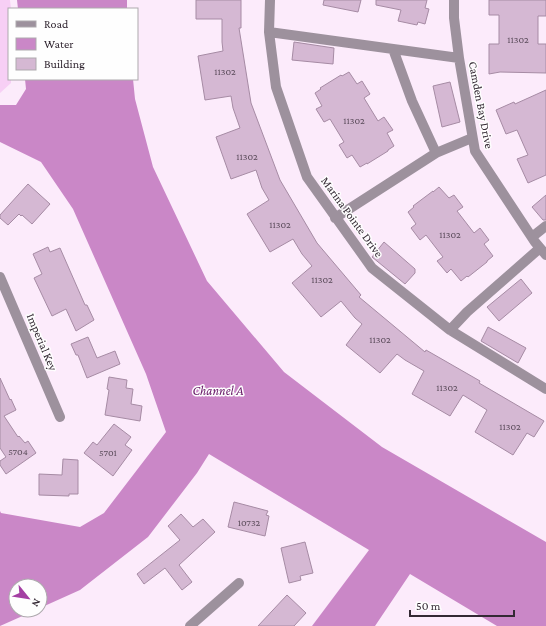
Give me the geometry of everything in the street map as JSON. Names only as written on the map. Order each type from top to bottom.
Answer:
[{"type":"street","name":"Marina Pointe Drive","points":[[270,0],[269,32],[276,87],[307,177],[336,218],[372,268],[450,330],[546,389]]},
{"type":"street","points":[[454,0],[454,18],[458,58]]},
{"type":"street","name":"Camden Bay Drive","points":[[269,32],[458,58],[475,151],[532,237],[543,251]]},
{"type":"street","points":[[393,49],[412,101],[436,153]]},
{"type":"street","points":[[336,218],[436,153],[472,138]]},
{"type":"street","points":[[532,237],[546,226]]},
{"type":"street","points":[[450,330],[467,312],[543,251]]},
{"type":"street","name":"Imperial Key","points":[[0,277],[60,417]]},
{"type":"street","points":[[190,626],[239,583]]},
{"type":"shaded area","points":[[0,0],[10,0],[11,8],[8,8],[8,80],[11,80],[11,83],[0,93]]},
{"type":"water","points":[[17,0],[127,0],[127,8],[18,8]]},
{"type":"water","name":"Channel A","points":[[25,80],[133,80],[135,99],[153,167],[207,281],[284,372],[382,447],[546,542],[546,626],[497,626],[410,574],[375,626],[312,626],[369,550],[209,454],[197,473],[148,537],[80,590],[48,604],[48,578],[8,578],[8,618],[18,618],[0,626],[0,511],[1,513],[80,527],[104,513],[166,432],[146,374],[73,209],[41,162],[0,142],[0,105],[16,105],[26,89]]},
{"type":"building","points":[[196,0],[241,0],[241,28],[239,28],[251,103],[280,180],[317,243],[361,295],[359,297],[425,352],[426,350],[480,381],[479,383],[544,421],[534,437],[527,433],[513,455],[475,432],[487,410],[463,395],[450,416],[412,394],[424,371],[397,354],[380,373],[346,345],[362,324],[341,301],[321,317],[292,283],[312,266],[302,254],[293,239],[270,252],[247,214],[269,200],[262,188],[256,170],[231,179],[216,137],[240,128],[233,108],[231,96],[205,100],[198,56],[223,51],[222,19],[196,19]]},
{"type":"building","points":[[324,0],[361,0],[358,12],[323,5]]},
{"type":"building","points":[[376,0],[427,0],[425,8],[429,9],[425,24],[418,22],[417,25],[398,21],[401,10],[376,5]]},
{"type":"building","points":[[489,0],[546,0],[546,16],[538,16],[538,44],[546,44],[546,73],[500,72],[489,74],[489,44],[499,44],[499,15],[489,15]]},
{"type":"building","points":[[294,42],[334,48],[333,64],[292,60]]},
{"type":"building","points":[[349,72],[357,84],[362,81],[370,94],[364,98],[378,121],[384,117],[393,130],[387,133],[394,146],[360,167],[352,155],[347,158],[339,145],[344,142],[330,119],[324,122],[316,109],[322,106],[315,93],[321,89],[320,88],[341,75],[342,76]]},
{"type":"building","points":[[450,82],[460,122],[442,127],[433,86]]},
{"type":"building","points":[[546,90],[546,175],[528,183],[517,159],[528,155],[517,130],[506,134],[496,110],[514,102],[515,104]]},
{"type":"building","points":[[28,184],[50,204],[32,224],[19,214],[8,225],[0,218],[0,215]]},
{"type":"building","points":[[439,187],[449,198],[454,195],[463,207],[457,211],[474,233],[480,228],[489,240],[484,244],[493,256],[461,281],[451,269],[447,273],[437,261],[443,257],[426,235],[420,240],[411,228],[416,224],[408,212],[414,207],[413,206]]},
{"type":"building","points":[[546,195],[546,220],[543,220],[532,207]]},
{"type":"building","points":[[384,242],[415,269],[415,273],[405,284],[372,257]]},
{"type":"building","points":[[48,247],[50,252],[60,248],[85,305],[87,305],[94,320],[76,331],[66,309],[52,316],[34,278],[42,274],[33,254]]},
{"type":"building","points":[[521,279],[532,293],[499,321],[487,307]]},
{"type":"building","points":[[488,327],[526,348],[518,363],[481,341]]},
{"type":"building","points":[[88,337],[97,358],[115,351],[120,364],[87,378],[78,355],[76,355],[71,344]]},
{"type":"building","points":[[109,377],[127,380],[126,388],[133,389],[131,404],[142,406],[140,421],[105,415],[109,390],[107,389]]},
{"type":"building","points":[[0,378],[16,410],[4,416],[18,437],[19,436],[25,443],[28,441],[36,453],[6,474],[0,465],[0,461],[6,457],[0,448]]},
{"type":"building","points":[[114,424],[131,437],[125,445],[132,450],[113,476],[84,453],[93,442],[97,445]]},
{"type":"building","points":[[63,459],[78,460],[78,494],[69,494],[69,496],[39,495],[39,474],[62,475]]},
{"type":"building","points":[[234,502],[268,511],[266,515],[269,516],[265,536],[228,527]]},
{"type":"building","points":[[181,514],[193,527],[203,519],[215,532],[179,565],[192,582],[182,590],[165,568],[144,584],[137,574],[180,540],[168,526]]},
{"type":"building","points":[[305,542],[313,573],[300,576],[301,580],[289,583],[281,548]]},
{"type":"building","points":[[287,595],[306,613],[294,626],[258,626]]}]
